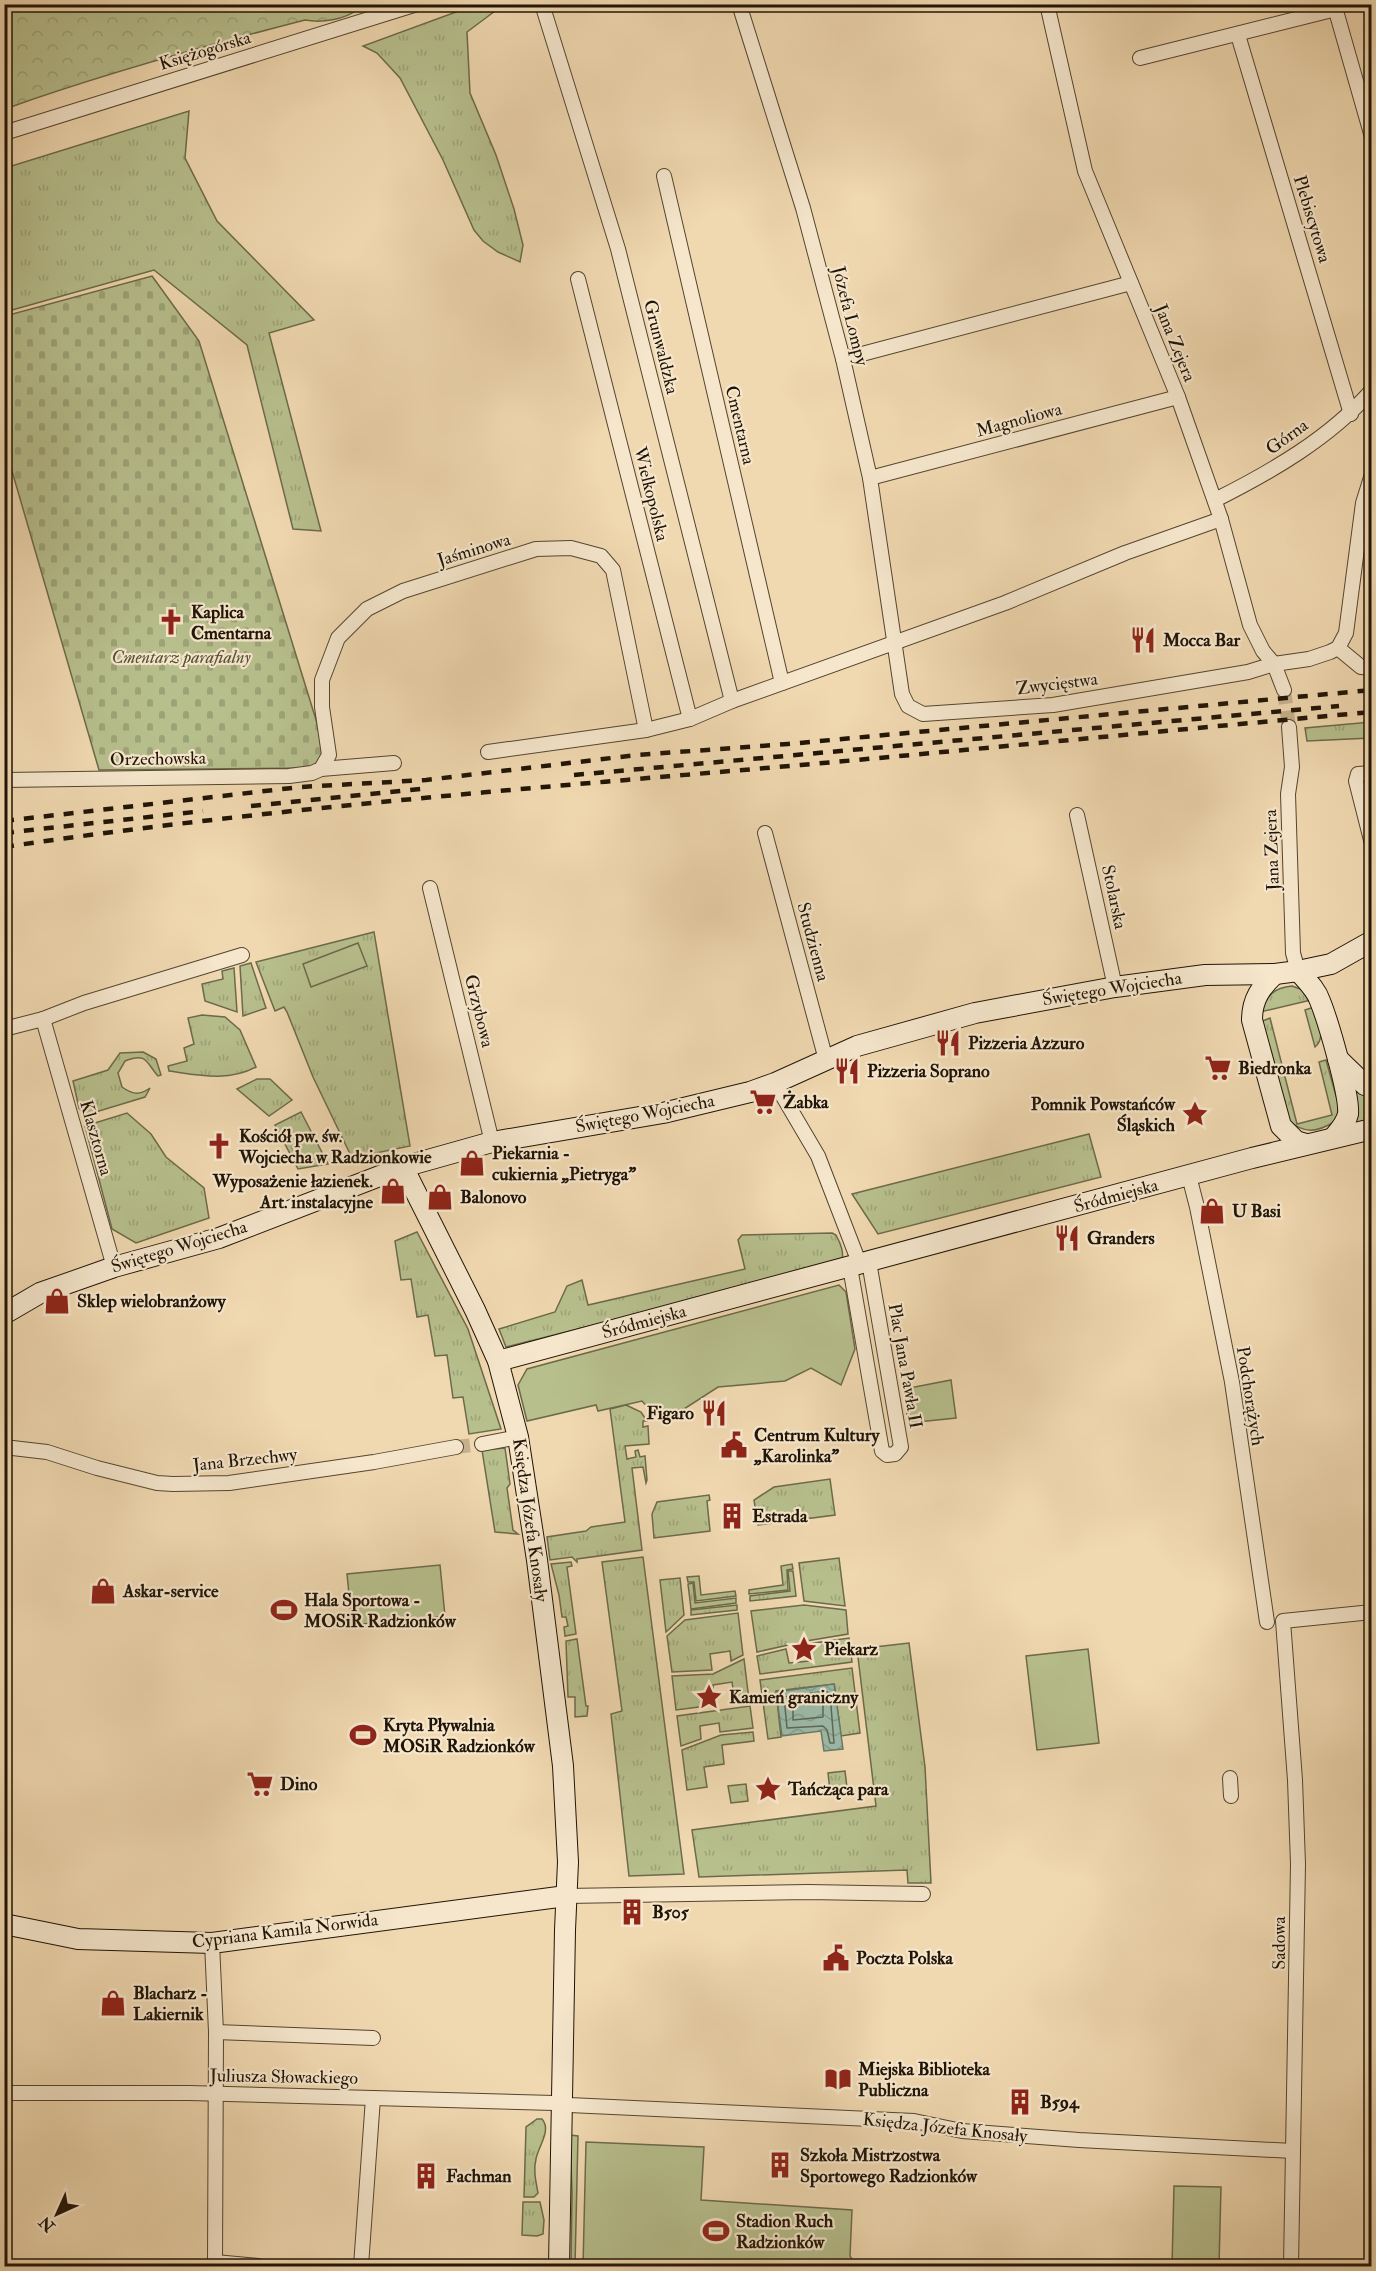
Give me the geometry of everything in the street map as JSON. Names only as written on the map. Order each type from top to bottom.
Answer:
[{"type":"street","name":"Księżogórska","points":[[4,133],[417,4]]},
{"type":"street","name":"Grunwaldzka","points":[[542,4],[618,249],[732,701]]},
{"type":"street","name":"Józefa Lompy","points":[[739,4],[803,208],[843,359],[870,477],[894,643]]},
{"type":"street","name":"Jana Zejera","points":[[1047,4],[1085,171],[1178,397],[1215,500],[1250,625],[1263,651],[1274,664],[1284,690]]},
{"type":"street","points":[[1140,58],[1238,35],[1335,7],[1371,137]]},
{"type":"street","name":"Plebiscytowa","points":[[1238,35],[1351,414]]},
{"type":"street","name":"Cmentarna","points":[[664,176],[782,683]]},
{"type":"street","name":"Wielkopolska","points":[[578,279],[690,719]]},
{"type":"street","points":[[843,359],[1131,283]]},
{"type":"street","name":"Górna","points":[[1215,500],[1267,474],[1351,414],[1371,390]]},
{"type":"street","name":"Magnoliowa","points":[[870,477],[1178,397]]},
{"type":"street","points":[[1371,474],[1363,503],[1351,611],[1346,633],[1338,648],[1361,667],[1371,668]]},
{"type":"street","points":[[488,752],[646,730],[690,719],[732,701],[1005,603],[1125,553],[1221,519]]},
{"type":"street","name":"Jaśminowa","points":[[316,771],[329,755],[322,707],[322,680],[338,638],[367,609],[403,591],[536,549],[571,548],[601,556],[613,570],[646,730]]},
{"type":"street","name":"Zwycięstwa","points":[[894,643],[902,694],[908,706],[922,714],[1053,705],[1248,672],[1274,664],[1309,659],[1338,648]]},
{"type":"street","name":"Jana Zejera","points":[[1288,727],[1292,767],[1288,794],[1293,953],[1298,971]]},
{"type":"street","name":"Orzechowska","points":[[4,780],[289,776],[394,763]]},
{"type":"street","points":[[1371,773],[1358,774],[1356,782],[1371,844]]},
{"type":"street","name":"Stolarska","points":[[1077,815],[1115,987]]},
{"type":"street","name":"Studzienna","points":[[765,832],[826,1060]]},
{"type":"street","name":"Grzybowa","points":[[430,888],[492,1142]]},
{"type":"street","name":"Świętego Wojciecha","points":[[4,1314],[39,1293],[114,1267],[219,1238],[403,1167],[492,1142],[663,1113],[750,1092],[857,1046],[975,1013],[1115,987],[1205,975],[1275,974],[1298,971],[1331,964],[1371,942]]},
{"type":"street","points":[[4,1029],[43,1020],[84,1003],[242,955]]},
{"type":"street","points":[[1298,971],[1314,988],[1320,1000],[1338,1059],[1348,1103],[1348,1116],[1333,1138]]},
{"type":"street","points":[[1275,974],[1258,993],[1252,1007],[1252,1020],[1281,1126],[1296,1141],[1306,1144]]},
{"type":"street","name":"Klasztorna","points":[[43,1020],[114,1267]]},
{"type":"street","points":[[1338,1059],[1371,1088]]},
{"type":"street","points":[[775,1083],[818,1156],[860,1265]]},
{"type":"street","name":"Śródmiejska","points":[[498,1361],[1306,1144],[1371,1129]]},
{"type":"street","name":"Księdza Józefa Knosały","points":[[403,1167],[498,1361],[518,1437],[537,1560],[563,1766],[568,1862],[559,2266]]},
{"type":"street","name":"Podchorążych","points":[[1189,1176],[1232,1382],[1267,1622]]},
{"type":"street","name":"Plac Jana Pawła II","points":[[860,1265],[901,1447],[895,1454],[887,1455],[882,1451],[860,1265]]},
{"type":"street","points":[[482,1444],[518,1437]]},
{"type":"street","name":"Jana Brzechwy","points":[[4,1447],[47,1452],[157,1483],[173,1484],[229,1483],[374,1462],[456,1447]]},
{"type":"street","name":"Sadowa","points":[[1291,2266],[1298,1864],[1295,1780],[1283,1621],[1371,1612]]},
{"type":"street","points":[[1230,1778],[1231,1796]]},
{"type":"street","points":[[566,1896],[808,1892],[923,1894]]},
{"type":"street","name":"Cypriana Kamila Norwida","points":[[4,1924],[78,1939],[212,1943],[566,1896]]},
{"type":"street","points":[[212,1943],[216,2032],[214,2264],[258,2266]]},
{"type":"street","points":[[216,2032],[373,2038]]},
{"type":"street","name":"Juliusza Słowackiego","points":[[4,2093],[215,2094],[562,2104]]},
{"type":"street","points":[[361,2266],[373,2098]]},
{"type":"street","name":"Księdza Józefa Knosały","points":[[562,2104],[914,2121],[962,2131],[1044,2138],[1293,2151]]},
{"type":"green space","points":[[5,5],[357,5],[358,9],[353,13],[340,18],[325,21],[305,20],[229,40],[116,72],[5,109]]},
{"type":"green space","points":[[475,5],[503,5],[467,32],[470,93],[496,155],[514,209],[523,245],[520,262],[498,252],[483,241],[474,230],[443,160],[400,78],[377,53],[363,46]]},
{"type":"green space","points":[[189,111],[185,158],[217,221],[314,320],[269,333],[321,531],[293,529],[247,345],[154,270],[5,312],[5,168]]},
{"type":"green space","name":"Cmentarz parafialny","points":[[152,276],[199,341],[325,749],[314,768],[99,770],[5,447],[5,316]]},
{"type":"green space","points":[[1371,722],[1371,738],[1307,741],[1305,728]]},
{"type":"green space","points":[[374,932],[410,1146],[352,1158],[313,1077],[287,1012],[284,1007],[275,1011],[256,962]]},
{"type":"green space","points":[[358,943],[367,966],[311,987],[303,964]]},
{"type":"green space","points":[[251,963],[266,1008],[243,1016],[240,966]]},
{"type":"green space","points":[[234,968],[237,1012],[205,1001],[202,984],[223,979],[222,971]]},
{"type":"green space","points":[[1292,986],[1303,990],[1311,1000],[1260,1012],[1272,993]]},
{"type":"green space","points":[[1314,1007],[1321,1033],[1319,1043],[1315,1047],[1305,1010]]},
{"type":"green space","points":[[202,1015],[225,1017],[240,1030],[256,1067],[246,1072],[224,1076],[169,1071],[168,1066],[187,1061],[184,1048],[194,1044],[188,1018]]},
{"type":"green space","points":[[1270,1018],[1297,1124],[1332,1115],[1319,1062],[1326,1060],[1338,1103],[1338,1120],[1317,1130],[1305,1130],[1285,1118],[1260,1022]]},
{"type":"green space","points":[[143,1052],[156,1059],[161,1075],[158,1076],[142,1058],[125,1061],[118,1073],[122,1087],[129,1091],[139,1093],[150,1088],[145,1097],[86,1115],[79,1108],[73,1081],[108,1070],[120,1053]]},
{"type":"green space","points":[[257,1079],[270,1079],[292,1100],[269,1116],[237,1089]]},
{"type":"green space","points":[[1354,1088],[1371,1096],[1371,1122],[1359,1124],[1354,1120]]},
{"type":"green space","points":[[301,1112],[328,1164],[298,1169],[275,1125]]},
{"type":"green space","points":[[127,1113],[151,1134],[166,1157],[204,1188],[209,1218],[136,1243],[112,1229],[85,1126]]},
{"type":"green space","points":[[1089,1134],[1101,1177],[878,1234],[852,1194]]},
{"type":"green space","points":[[417,1232],[468,1329],[501,1429],[469,1434],[463,1397],[453,1398],[447,1355],[435,1356],[428,1315],[417,1317],[411,1279],[401,1280],[395,1241]]},
{"type":"green space","points":[[832,1233],[836,1235],[841,1245],[842,1263],[506,1347],[499,1329],[555,1312],[567,1286],[582,1280],[588,1305],[745,1269],[738,1240],[742,1235]]},
{"type":"green space","points":[[839,1285],[846,1292],[855,1349],[841,1385],[811,1368],[785,1381],[718,1387],[684,1409],[666,1412],[661,1416],[651,1411],[642,1401],[598,1411],[596,1405],[527,1421],[518,1385],[527,1369]]},
{"type":"green space","points":[[951,1380],[956,1418],[908,1423],[904,1389]]},
{"type":"green space","points":[[626,1405],[641,1412],[647,1421],[643,1421],[643,1427],[648,1426],[649,1444],[625,1446],[627,1459],[636,1457],[635,1451],[638,1450],[640,1457],[645,1456],[646,1483],[643,1467],[632,1468],[642,1550],[577,1559],[577,1562],[572,1557],[550,1560],[547,1537],[625,1522],[610,1409]]},
{"type":"green space","points":[[505,1448],[510,1484],[507,1488],[513,1530],[518,1534],[495,1532],[482,1450]]},
{"type":"green space","points":[[830,1479],[835,1515],[758,1525],[754,1500],[774,1487]]},
{"type":"green space","points":[[709,1495],[710,1500],[707,1501],[710,1531],[654,1538],[652,1514],[657,1502]]},
{"type":"green space","points":[[643,1557],[684,1874],[629,1876],[611,1714],[622,1711],[602,1562]]},
{"type":"green space","points":[[839,1558],[845,1606],[804,1601],[799,1563]]},
{"type":"green space","points":[[571,1562],[572,1566],[567,1567],[576,1634],[565,1636],[564,1627],[568,1626],[566,1617],[562,1617],[551,1564]]},
{"type":"green space","points":[[792,1564],[793,1569],[787,1570],[788,1590],[749,1594],[749,1590],[783,1585],[781,1566]]},
{"type":"green space","points":[[440,1565],[445,1616],[352,1625],[347,1574]]},
{"type":"green space","points":[[788,1571],[793,1571],[796,1596],[750,1601],[750,1596],[790,1591]]},
{"type":"green space","points":[[699,1576],[701,1595],[735,1591],[736,1596],[696,1601],[694,1582],[688,1582],[687,1577]]},
{"type":"green space","points":[[680,1578],[684,1615],[666,1632],[660,1580]]},
{"type":"green space","points":[[693,1583],[695,1603],[736,1598],[736,1603],[691,1609],[688,1584]]},
{"type":"green space","points":[[737,1605],[737,1610],[691,1615],[691,1610]]},
{"type":"green space","points":[[804,1605],[846,1610],[848,1634],[757,1652],[751,1611]]},
{"type":"green space","points":[[738,1613],[743,1655],[731,1661],[730,1651],[710,1654],[712,1670],[672,1672],[667,1636],[685,1620]]},
{"type":"green space","points":[[849,1638],[852,1662],[760,1674],[757,1656],[786,1649],[789,1663],[809,1661],[807,1644]]},
{"type":"green space","points":[[577,1639],[586,1706],[588,1706],[587,1716],[575,1717],[575,1697],[568,1697],[566,1641]]},
{"type":"green space","points":[[909,1643],[925,1767],[931,1883],[908,1883],[907,1870],[699,1877],[692,1830],[876,1806],[857,1649]]},
{"type":"green space","points":[[1088,1649],[1099,1743],[1037,1750],[1026,1656]]},
{"type":"green space","points":[[744,1659],[749,1700],[735,1702],[732,1682],[713,1685],[714,1705],[676,1710],[672,1676],[713,1674]]},
{"type":"green space","points":[[852,1668],[860,1733],[841,1736],[834,1684],[776,1691],[781,1737],[768,1739],[760,1680]]},
{"type":"green space","points":[[750,1706],[753,1728],[720,1732],[719,1723],[700,1726],[701,1739],[681,1746],[677,1716]]},
{"type":"green space","points":[[753,1732],[754,1741],[722,1745],[724,1764],[704,1767],[707,1787],[687,1790],[682,1750],[721,1735]]},
{"type":"green space","points":[[845,1771],[847,1788],[830,1790],[828,1773]]},
{"type":"green space","points":[[746,1784],[748,1801],[731,1803],[728,1786]]},
{"type":"green space","points":[[537,2119],[542,2119],[546,2128],[535,2163],[538,2193],[534,2197],[524,2197],[526,2127]]},
{"type":"green space","points":[[570,2135],[578,2136],[575,2266],[571,2266]]},
{"type":"green space","name":"Stadion Ruch Radzionków","points":[[586,2142],[704,2147],[701,2200],[852,2210],[850,2256],[856,2266],[583,2266]]},
{"type":"green space","points":[[1174,2186],[1221,2187],[1219,2266],[1172,2266]]},
{"type":"green space","points":[[523,2202],[540,2202],[544,2220],[543,2234],[522,2235]]},
{"type":"water","points":[[834,1684],[843,1749],[824,1751],[821,1731],[782,1736],[776,1692]]},
{"type":"tunnel","points":[[1284,690],[1289,727]]},
{"type":"tunnel","points":[[456,1447],[482,1444]]},
{"type":"railway","points":[[4,821],[300,787],[426,780],[637,755],[788,744],[1372,690]]},
{"type":"railway","points":[[574,775],[1339,706]]},
{"type":"railway","points":[[4,847],[203,821],[402,800],[1372,712]]},
{"type":"railway","points":[[251,806],[421,789]]},
{"type":"railway","points":[[4,833],[203,811]]},
{"type":"place","name":"Kaplica Cmentarna","points":[[171,622]]},
{"type":"place","name":"Mocca Bar","points":[[1143,640]]},
{"type":"place","name":"Pizzeria Azzuro","points":[[948,1043]]},
{"type":"place","name":"Biedronka","points":[[1218,1068]]},
{"type":"place","name":"Pizzeria Soprano","points":[[847,1071]]},
{"type":"place","name":"Żabka","points":[[763,1102]]},
{"type":"place","name":"Pomnik Powstańców Śląskich","points":[[1195,1114]]},
{"type":"place","name":"Kościół pw. św. Wojciecha w Radzionkowie","points":[[219,1146]]},
{"type":"place","name":"Piekarnia - cukiernia „Pietryga”","points":[[472,1163]]},
{"type":"place","name":"Wyposażenie łazienek. Art. instalacyjne","points":[[393,1191]]},
{"type":"place","name":"Balonovo","points":[[440,1197]]},
{"type":"place","name":"U Basi","points":[[1212,1211]]},
{"type":"place","name":"Granders","points":[[1067,1238]]},
{"type":"place","name":"Sklep wielobranżowy","points":[[57,1301]]},
{"type":"place","name":"Figaro","points":[[714,1413]]},
{"type":"place","name":"Centrum Kultury „Karolinka”","points":[[734,1445]]},
{"type":"place","name":"Estrada","points":[[732,1516]]},
{"type":"place","name":"Askar-service","points":[[103,1591]]},
{"type":"place","name":"Hala Sportowa - MOSiR Radzionków","points":[[284,1610]]},
{"type":"place","name":"Piekarz","points":[[804,1649]]},
{"type":"place","name":"Kamień graniczny","points":[[709,1697]]},
{"type":"place","name":"Kryta Pływalnia MOSiR Radzionków","points":[[363,1735]]},
{"type":"place","name":"Dino","points":[[260,1784]]},
{"type":"place","name":"Tańcząca para","points":[[768,1789]]},
{"type":"place","name":"B505","points":[[632,1912]]},
{"type":"place","name":"Poczta Polska","points":[[836,1958]]},
{"type":"place","name":"Blacharz - Lakiernik","points":[[113,2003]]},
{"type":"place","name":"Miejska Biblioteka Publiczna","points":[[838,2079]]},
{"type":"place","name":"B594","points":[[1020,2102]]},
{"type":"place","name":"Szkoła Mistrzostwa Sportowego Radzionków","points":[[780,2165]]},
{"type":"place","name":"Fachman","points":[[426,2176]]},
{"type":"place","name":"Stadion Ruch Radzionków","points":[[716,2231]]}]
